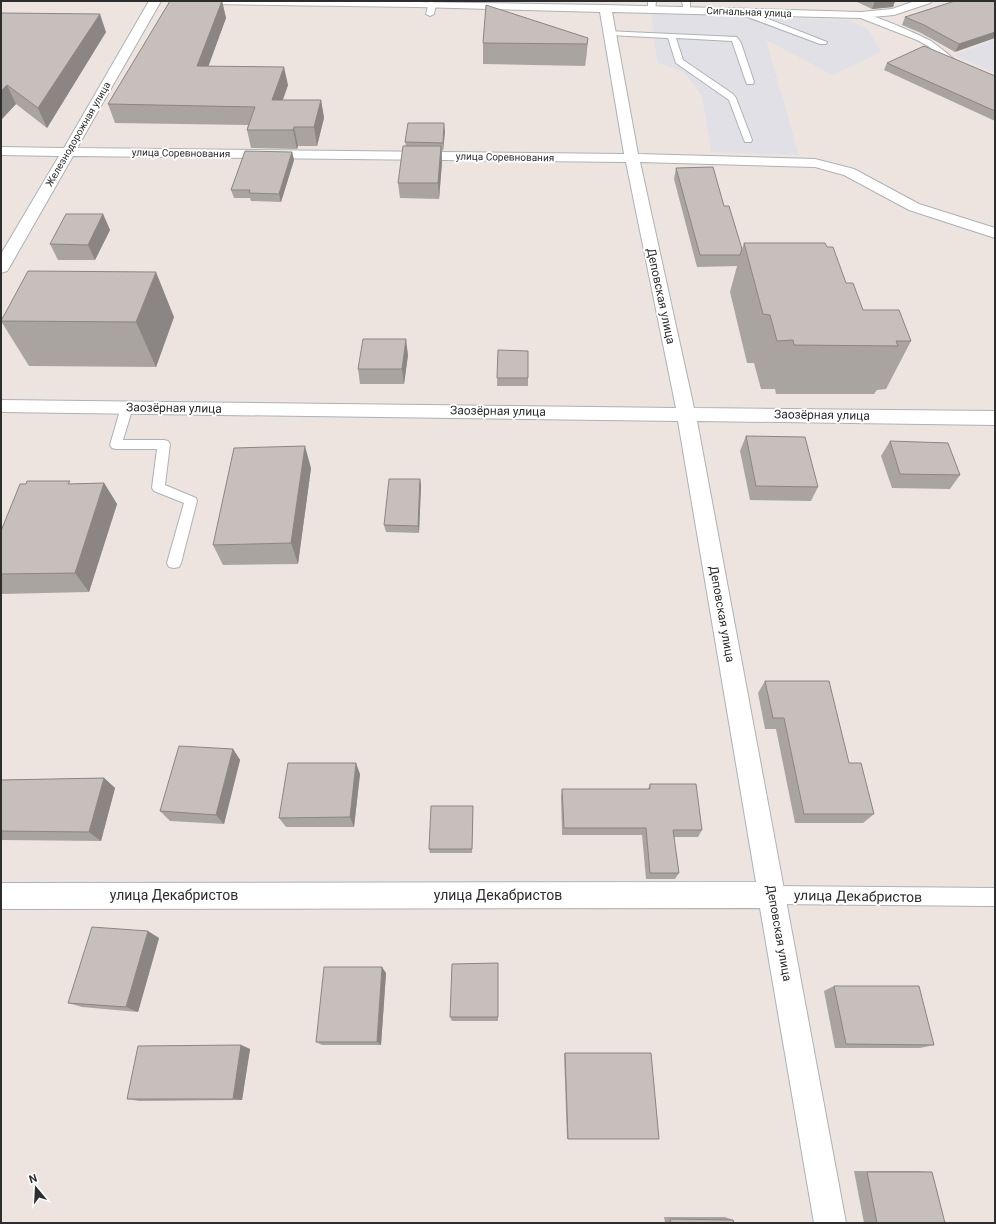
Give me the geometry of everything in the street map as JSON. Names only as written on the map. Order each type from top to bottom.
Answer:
[{"type":"street","name":"Железнодорожная улица","points":[[1,268],[155,1]]},
{"type":"street","name":"Сигнальная улица","points":[[211,1],[417,2],[431,9],[605,8],[652,5],[687,6],[740,11],[861,15],[894,12],[926,1]]},
{"type":"street","name":"Деповская улица","points":[[605,8],[632,158],[686,413],[830,1223]]},
{"type":"street","name":"улица Соревнования","points":[[1,151],[632,158],[815,163],[849,172],[914,206],[995,233]]},
{"type":"street","name":"Заозёрная улица","points":[[1,406],[686,413],[995,418]]},
{"type":"street","name":"улица Декабристов","points":[[1,896],[772,895]]},
{"type":"lane","points":[[740,11],[823,42]]},
{"type":"lane","points":[[861,15],[917,36],[932,45],[945,59],[959,65]]},
{"type":"lane","points":[[609,33],[734,39],[737,43],[750,82]]},
{"type":"lane","points":[[671,36],[679,61],[730,96],[733,100],[748,140]]},
{"type":"lane","points":[[127,407],[116,445],[164,444],[158,488],[191,501],[174,564]]},
{"type":"lane","name":"улица Декабристов","points":[[772,895],[995,897]]},
{"type":"shaded area","points":[[651,13],[848,20],[868,29],[881,52],[833,75],[766,40],[799,155],[711,152],[702,96],[685,73],[657,62]]},
{"type":"shaded area","points":[[995,40],[995,73],[954,55]]},
{"type":"building","points":[[170,1],[222,1],[197,66],[284,67],[272,100],[321,100],[314,127],[294,127],[293,130],[247,130],[255,107],[108,104]]},
{"type":"building","points":[[955,1],[995,1],[995,32],[959,44],[924,25],[905,17]]},
{"type":"building","points":[[486,5],[588,38],[587,44],[483,43]]},
{"type":"building","points":[[1,13],[100,14],[38,108],[7,85],[1,91]]},
{"type":"building","points":[[924,46],[995,76],[995,111],[887,63]]},
{"type":"building","points":[[408,123],[444,123],[443,143],[405,142]]},
{"type":"building","points":[[403,146],[441,146],[438,183],[398,183]]},
{"type":"building","points":[[245,151],[292,152],[279,194],[249,193],[250,190],[231,190]]},
{"type":"building","points":[[713,167],[724,206],[729,206],[742,249],[740,255],[700,255],[676,168]]},
{"type":"building","points":[[66,214],[103,214],[88,245],[50,244]]},
{"type":"building","points":[[744,243],[825,243],[827,247],[833,247],[846,283],[853,283],[863,310],[899,310],[911,341],[896,341],[898,346],[794,345],[793,340],[777,341],[770,315],[763,314]]},
{"type":"building","points":[[28,271],[156,272],[136,322],[1,321]]},
{"type":"building","points":[[363,339],[406,339],[402,369],[358,369]]},
{"type":"building","points":[[498,350],[528,351],[528,378],[497,378]]},
{"type":"building","points":[[746,436],[805,437],[818,487],[756,486]]},
{"type":"building","points":[[890,441],[948,443],[960,475],[900,474]]},
{"type":"building","points":[[305,446],[291,543],[213,545],[234,448]]},
{"type":"building","points":[[389,479],[420,479],[418,526],[384,525]]},
{"type":"building","points":[[27,481],[70,481],[68,484],[104,483],[75,573],[1,574],[1,531],[20,484],[26,484]]},
{"type":"building","points":[[765,681],[829,681],[849,763],[861,763],[874,814],[804,814],[784,718],[773,718]]},
{"type":"building","points":[[179,746],[233,749],[216,815],[160,811]]},
{"type":"building","points":[[288,763],[356,763],[350,817],[279,818]]},
{"type":"building","points":[[104,778],[89,832],[1,831],[1,780]]},
{"type":"building","points":[[650,784],[696,784],[702,830],[673,830],[679,873],[650,873],[646,828],[564,828],[562,789],[650,789]]},
{"type":"building","points":[[431,806],[473,806],[472,849],[429,849]]},
{"type":"building","points":[[92,927],[148,931],[126,1007],[68,1003]]},
{"type":"building","points":[[498,963],[498,1017],[450,1017],[452,964]]},
{"type":"building","points":[[324,967],[382,967],[377,1042],[316,1042]]},
{"type":"building","points":[[834,986],[919,986],[934,1045],[846,1044]]},
{"type":"building","points":[[241,1045],[233,1099],[127,1099],[138,1046]]},
{"type":"building","points":[[565,1053],[651,1053],[659,1139],[568,1139]]},
{"type":"building","points":[[867,1172],[932,1172],[945,1223],[877,1223]]},
{"type":"building","points":[[670,1219],[733,1220],[734,1223],[671,1223]]}]
